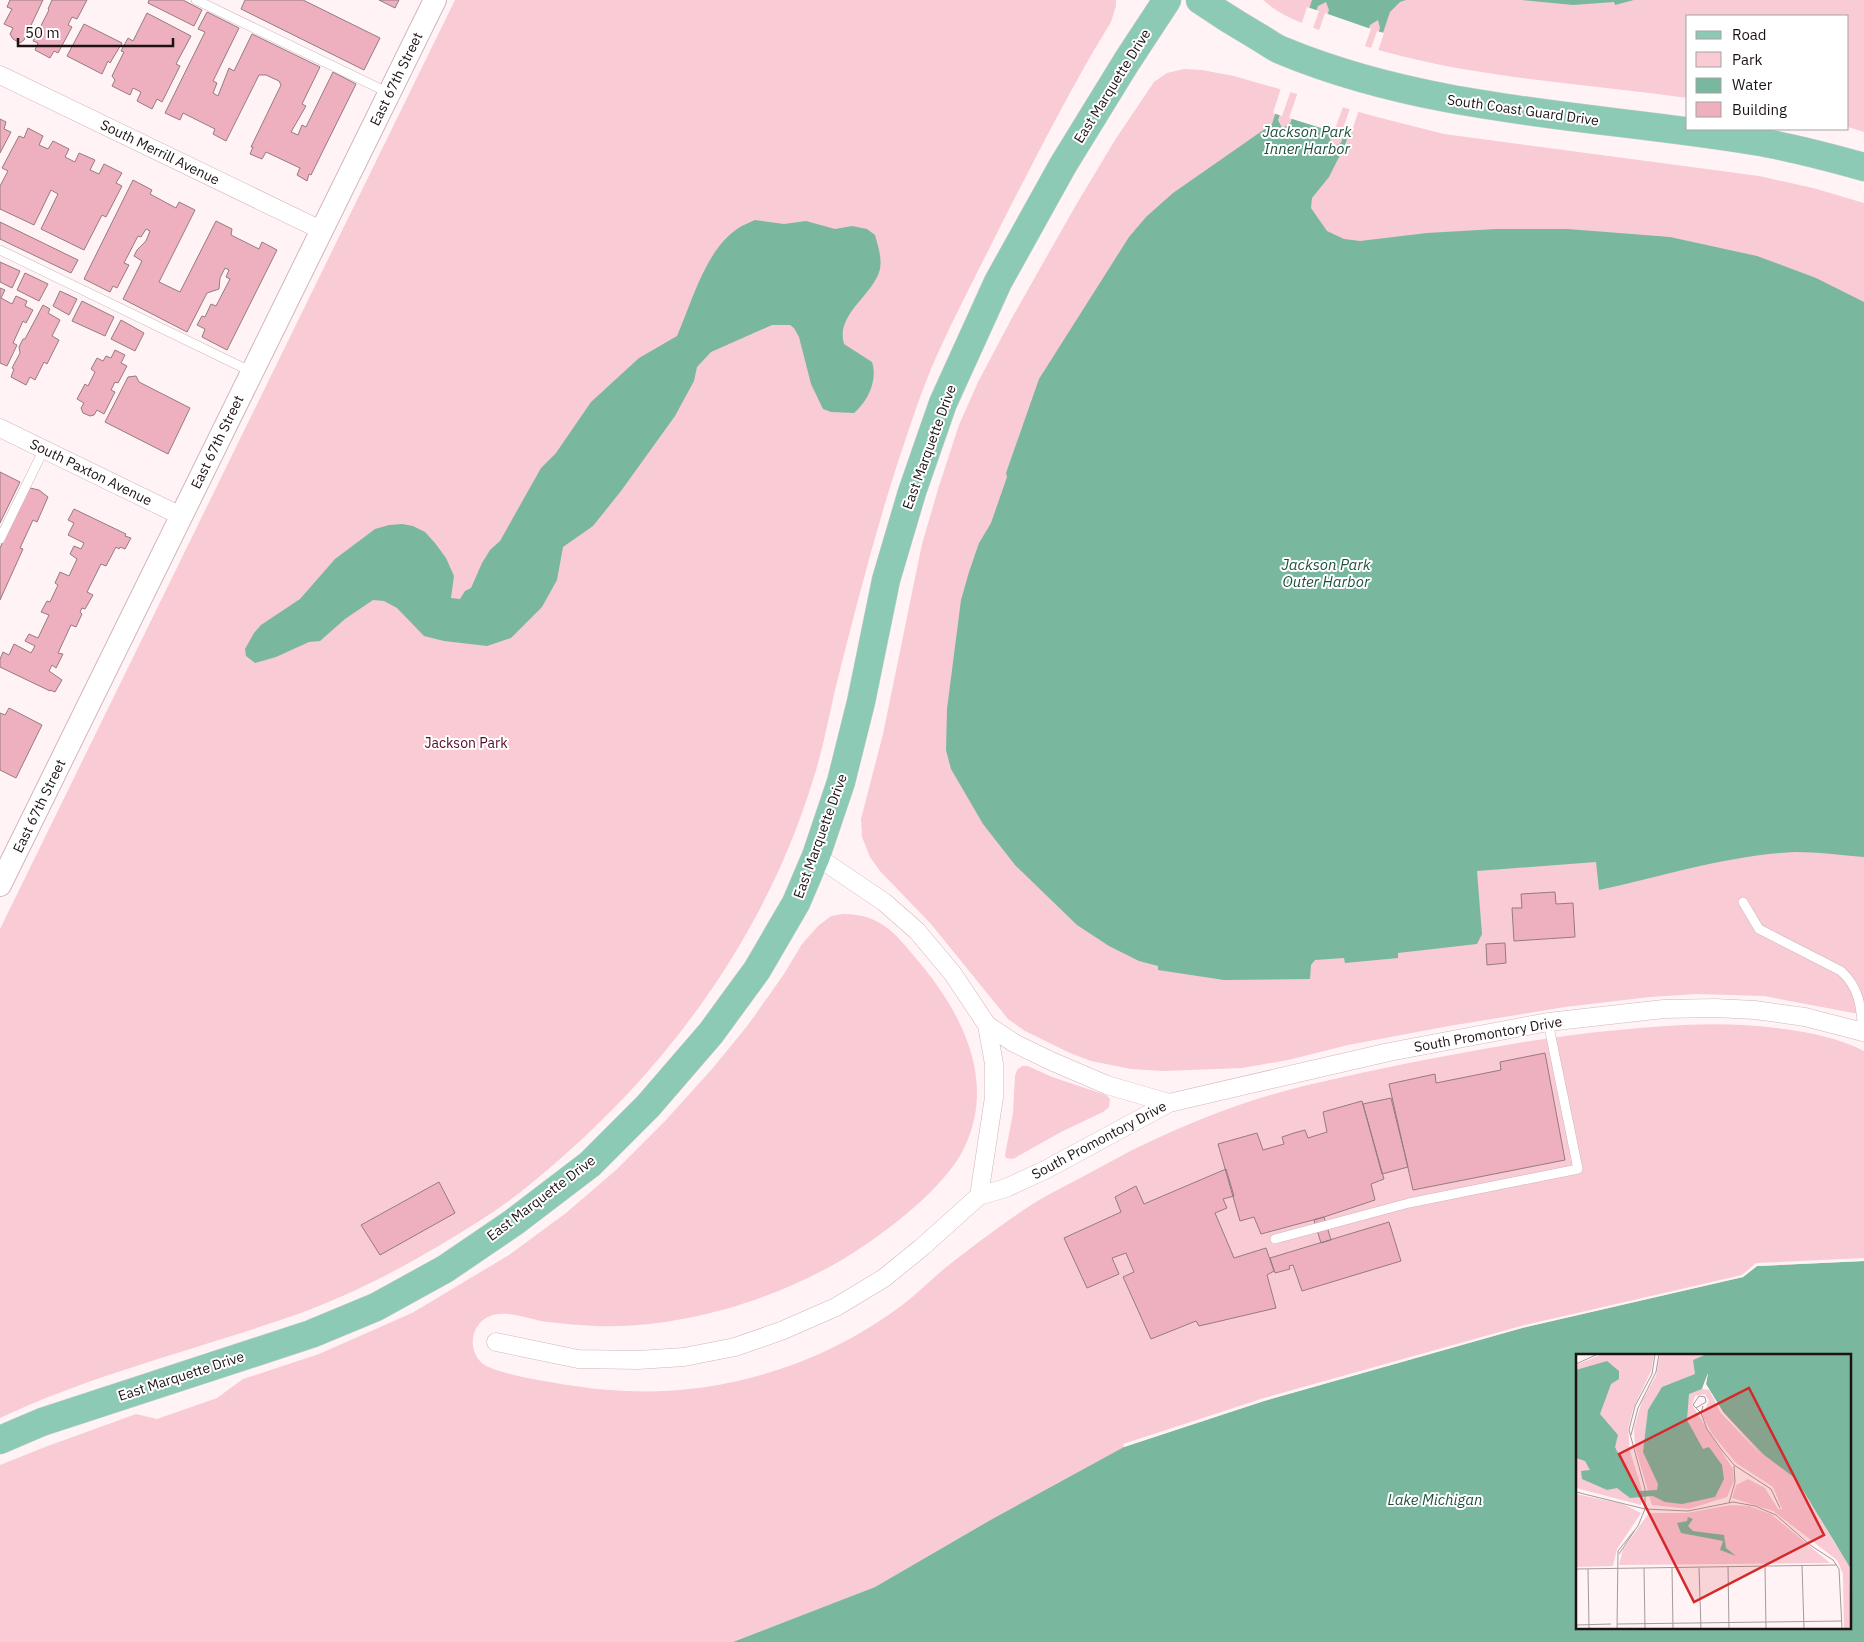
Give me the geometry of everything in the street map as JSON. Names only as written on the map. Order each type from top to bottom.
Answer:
[{"type":"main road","name":"East Marquette Drive","points":[[0,1440],[42,1422],[311,1334],[376,1307],[445,1268],[514,1222],[590,1164],[648,1106],[711,1033],[757,970],[796,904],[816,856],[841,782],[861,702],[886,580],[912,492],[943,402],[998,282],[1053,182],[1122,69],[1167,0]]},
{"type":"main road","name":"South Coast Guard Drive","points":[[1200,0],[1281,51],[1332,70],[1384,85],[1502,109],[1755,141],[1808,152],[1864,167]]},
{"type":"street","name":"East 67th Street","points":[[0,884],[320,230],[435,0]]},
{"type":"street","name":"South Merrill Avenue","points":[[0,75],[320,230]]},
{"type":"street","name":"South Paxton Avenue","points":[[0,428],[181,516]]},
{"type":"street","points":[[816,856],[884,902],[918,930],[953,974],[987,1025],[1014,1043],[1051,1061],[1107,1085],[1169,1103]]},
{"type":"street","name":"South Promontory Drive","points":[[496,1342],[578,1358],[638,1360],[684,1357],[735,1347],[781,1331],[836,1307],[884,1278],[979,1196],[1006,1188],[1047,1168],[1169,1103],[1389,1052],[1548,1022],[1664,1009],[1716,1008],[1755,1010],[1805,1017],[1864,1032]]},
{"type":"street","points":[[979,1196],[994,1097],[994,1064],[987,1025]]},
{"type":"lane","points":[[196,0],[389,93]]},
{"type":"lane","points":[[0,250],[252,372]]},
{"type":"lane","points":[[0,539],[44,449]]},
{"type":"lane","points":[[1743,902],[1759,930],[1841,971],[1850,980],[1862,1010],[1864,1032]]},
{"type":"lane","points":[[1275,1239],[1409,1203],[1578,1169],[1548,1022]]},
{"type":"green space","name":"Jackson Park","points":[[455,0],[1116,0],[1116,6],[1111,22],[1068,96],[1002,223],[956,314],[931,369],[885,503],[867,565],[819,760],[793,837],[770,889],[743,940],[712,988],[678,1035],[642,1079],[602,1120],[551,1167],[494,1211],[417,1259],[323,1305],[261,1327],[110,1375],[36,1402],[0,1418],[0,929]]},
{"type":"green space","points":[[1263,0],[1864,0],[1864,132],[1849,127],[1849,15],[1686,15],[1686,98],[1505,76],[1415,59],[1371,48],[1318,30],[1270,6]]},
{"type":"green space","name":"Jackson Park Outer Harbor","points":[[1184,69],[1202,70],[1234,76],[1373,116],[1444,134],[1759,176],[1813,188],[1864,203],[1864,1015],[1764,996],[1696,994],[1650,997],[1565,1007],[1449,1026],[1242,1068],[1163,1071],[1131,1069],[1091,1061],[1070,1053],[1025,1031],[1008,1019],[931,924],[880,871],[870,857],[862,837],[861,819],[883,734],[922,544],[959,425],[978,382],[1013,316],[1115,140],[1154,82],[1167,73]]},
{"type":"green space","points":[[843,914],[856,915],[878,922],[903,943],[935,982],[949,1003],[961,1025],[970,1048],[975,1072],[977,1097],[974,1121],[965,1146],[944,1178],[912,1209],[877,1237],[845,1258],[788,1287],[757,1299],[693,1317],[628,1326],[566,1324],[541,1321],[511,1314],[497,1314],[483,1320],[478,1325],[473,1338],[475,1352],[483,1364],[490,1368],[527,1378],[619,1391],[664,1391],[708,1387],[751,1378],[793,1364],[834,1347],[873,1325],[910,1299],[964,1253],[1029,1206],[1139,1147],[1216,1114],[1257,1099],[1297,1088],[1419,1061],[1543,1039],[1660,1026],[1722,1024],[1763,1026],[1805,1032],[1845,1043],[1864,1051],[1864,1261],[1757,1266],[1743,1277],[987,1522],[875,1587],[733,1642],[0,1642],[0,1465],[136,1414],[157,1419],[217,1398],[243,1379],[319,1354],[412,1313],[509,1255],[566,1213],[616,1170],[665,1121],[712,1069],[748,1025],[784,974],[802,944],[818,926],[831,916]]},
{"type":"green space","points":[[1022,1066],[1028,1066],[1052,1077],[1106,1095],[1110,1099],[1109,1107],[1103,1112],[1061,1132],[1013,1159],[1006,1158],[1013,1113],[1015,1076],[1017,1070]]},
{"type":"water","name":"Jackson Park Outer Harbor","points":[[1312,0],[1406,0],[1400,2],[1390,12],[1345,145],[1329,177],[1312,198],[1311,208],[1327,231],[1344,239],[1360,241],[1427,233],[1496,229],[1568,229],[1670,237],[1757,256],[1816,278],[1864,302],[1864,857],[1795,852],[1745,857],[1599,890],[1596,862],[1477,871],[1482,934],[1477,944],[1398,953],[1398,958],[1345,963],[1344,958],[1315,960],[1311,965],[1310,979],[1224,980],[1158,970],[1158,966],[1139,961],[1109,946],[1077,925],[1015,865],[983,824],[951,769],[946,750],[947,709],[961,600],[979,543],[991,523],[1007,477],[1006,473],[1039,379],[1129,237],[1146,217],[1173,193],[1272,124]],"holes":[[[1326,2],[1329,10],[1290,124],[1282,128],[1278,120],[1318,6]],[[1378,20],[1380,28],[1341,143],[1333,147],[1330,139],[1370,25]]]},
{"type":"water","points":[[1522,0],[1634,0],[1615,5],[1614,2],[1573,5]]},
{"type":"water","points":[[755,220],[784,224],[806,221],[835,229],[852,226],[867,229],[875,235],[880,256],[880,269],[871,287],[850,314],[845,323],[843,333],[844,344],[872,362],[874,369],[873,383],[870,390],[864,402],[854,413],[831,412],[823,409],[811,384],[799,337],[794,328],[790,325],[772,325],[711,352],[697,367],[694,381],[675,416],[621,491],[593,526],[563,547],[557,580],[542,607],[511,638],[487,646],[444,641],[424,636],[397,608],[384,601],[373,600],[345,619],[320,641],[309,642],[276,657],[255,663],[246,656],[245,649],[261,625],[300,599],[335,559],[375,529],[389,525],[402,524],[413,526],[425,532],[446,558],[454,576],[451,598],[460,599],[465,591],[471,588],[482,563],[490,550],[500,541],[541,468],[556,453],[591,402],[639,358],[677,336],[701,278],[716,250],[737,229]]},
{"type":"water","name":"Lake Michigan","points":[[1864,1261],[1864,1642],[733,1642],[875,1587],[987,1522],[1124,1447],[1264,1401],[1522,1328],[1743,1277],[1757,1266]]},
{"type":"pier","points":[[1307,7],[1319,11],[1282,116],[1273,113]]},
{"type":"pier","points":[[1325,13],[1371,29],[1334,132],[1289,118]]},
{"type":"pier","points":[[1377,31],[1384,33],[1350,137],[1341,134]]},
{"type":"pier","points":[[1864,1258],[1864,1261],[1757,1266],[1743,1277],[1522,1328],[1264,1401],[1124,1447],[1123,1444],[1264,1398],[1521,1326],[1742,1275],[1756,1263]]},
{"type":"building","points":[[10,0],[43,0],[24,40],[20,43],[13,39],[10,34],[13,28],[4,24],[12,9],[7,7]]},
{"type":"building","points":[[52,0],[87,0],[77,19],[72,17],[68,25],[72,27],[58,53],[54,51],[50,58],[35,50],[38,43],[33,41]]},
{"type":"building","points":[[149,0],[183,0],[202,10],[194,26],[148,3]]},
{"type":"building","points":[[245,0],[303,0],[380,38],[364,70],[241,9]]},
{"type":"building","points":[[379,0],[399,0],[395,8]]},
{"type":"building","points":[[207,12],[239,28],[213,81],[217,83],[213,93],[218,96],[229,68],[234,71],[252,34],[320,67],[302,104],[306,106],[291,132],[298,135],[302,125],[306,127],[333,72],[356,84],[307,181],[297,175],[300,168],[266,152],[262,159],[250,154],[253,147],[251,147],[281,85],[279,81],[266,75],[259,75],[226,141],[213,134],[215,129],[183,113],[180,120],[165,113],[205,32],[198,29]]},
{"type":"building","points":[[147,13],[191,36],[176,64],[180,66],[162,102],[157,99],[152,109],[137,101],[141,92],[133,88],[130,95],[112,86],[115,80],[112,76],[124,52],[121,51],[128,38],[133,41]]},
{"type":"building","points":[[84,24],[122,43],[110,63],[108,61],[102,74],[67,56]]},
{"type":"building","points":[[0,119],[6,122],[4,129],[11,132],[0,153]]},
{"type":"building","points":[[28,128],[43,136],[39,145],[48,149],[53,141],[69,149],[65,157],[75,162],[79,153],[95,160],[90,170],[99,174],[104,164],[122,173],[116,183],[122,186],[106,217],[102,215],[84,250],[41,229],[58,194],[51,190],[34,225],[0,209],[0,186],[8,171],[2,168],[19,136],[24,138]]},
{"type":"building","points":[[133,180],[152,190],[150,194],[176,208],[179,202],[195,210],[159,282],[180,292],[216,221],[232,229],[231,235],[259,249],[262,242],[277,250],[227,350],[202,337],[205,329],[197,325],[202,316],[205,317],[211,304],[216,306],[230,279],[226,277],[229,270],[225,268],[220,278],[219,289],[207,293],[187,332],[123,299],[142,261],[134,256],[146,241],[150,231],[146,229],[141,237],[138,236],[124,263],[129,265],[117,288],[113,286],[110,292],[84,279]]},
{"type":"building","points":[[0,222],[78,260],[71,273],[0,239]]},
{"type":"building","points":[[0,262],[20,271],[12,288],[0,282]]},
{"type":"building","points":[[25,273],[48,284],[39,301],[17,290]]},
{"type":"building","points":[[0,288],[5,290],[1,298],[12,304],[16,296],[27,301],[25,306],[33,310],[26,323],[23,321],[13,343],[17,345],[7,366],[0,363]]},
{"type":"building","points":[[60,291],[77,299],[69,315],[53,306]]},
{"type":"building","points":[[82,301],[114,317],[105,336],[72,321]]},
{"type":"building","points":[[43,305],[50,309],[48,313],[60,320],[52,336],[59,340],[47,364],[44,362],[35,380],[30,377],[26,385],[11,377],[14,369],[12,368],[20,353],[19,347]]},
{"type":"building","points":[[121,320],[144,333],[135,351],[111,339]]},
{"type":"building","points":[[115,350],[125,355],[121,363],[127,366],[118,383],[115,382],[111,390],[115,392],[104,414],[97,410],[94,415],[90,416],[83,413],[81,408],[84,403],[77,399],[85,384],[88,386],[95,372],[91,369],[97,358],[103,361],[106,356],[111,358]]},
{"type":"building","points":[[136,376],[139,382],[190,408],[168,454],[105,422],[128,377]]},
{"type":"building","points":[[0,472],[20,482],[0,523]]},
{"type":"building","points":[[27,489],[39,490],[48,497],[37,522],[33,520],[20,548],[23,549],[0,600],[0,548]]},
{"type":"building","points":[[74,509],[131,538],[125,549],[116,547],[106,566],[101,564],[87,592],[93,595],[85,609],[82,608],[80,612],[82,614],[76,627],[71,625],[58,653],[63,654],[56,668],[52,665],[49,671],[62,680],[55,692],[0,667],[0,659],[3,652],[9,655],[14,644],[31,653],[35,646],[25,641],[29,634],[38,638],[49,615],[41,612],[47,601],[50,602],[58,585],[55,583],[60,572],[69,576],[77,559],[70,554],[74,546],[81,549],[84,543],[68,535],[74,523],[68,520]]},
{"type":"building","points":[[9,708],[42,725],[16,778],[0,770],[0,713],[5,715]]},
{"type":"building","points":[[1555,892],[1556,904],[1573,903],[1575,937],[1514,941],[1512,908],[1522,908],[1521,894]]},
{"type":"building","points":[[1505,943],[1506,963],[1487,965],[1486,944]]},
{"type":"building","points":[[1545,1053],[1565,1160],[1413,1190],[1389,1084],[1435,1074],[1436,1083],[1501,1070],[1500,1062]]},
{"type":"building","points":[[1391,1098],[1408,1167],[1382,1174],[1363,1104]]},
{"type":"building","points":[[1362,1101],[1384,1179],[1371,1184],[1375,1200],[1324,1217],[1261,1234],[1254,1217],[1240,1221],[1218,1144],[1257,1133],[1263,1150],[1284,1144],[1282,1137],[1305,1130],[1308,1138],[1327,1132],[1323,1112]]},
{"type":"building","points":[[1226,1169],[1234,1196],[1223,1199],[1227,1208],[1215,1213],[1234,1258],[1266,1248],[1274,1271],[1267,1275],[1276,1308],[1199,1326],[1196,1321],[1151,1339],[1123,1277],[1134,1272],[1126,1253],[1112,1258],[1119,1274],[1087,1288],[1064,1238],[1121,1212],[1115,1197],[1136,1186],[1144,1204]]},
{"type":"building","points":[[439,1182],[455,1213],[380,1255],[361,1225]]},
{"type":"building","points":[[1324,1217],[1331,1240],[1321,1243],[1314,1220]]},
{"type":"building","points":[[1389,1222],[1401,1261],[1302,1291],[1293,1265],[1289,1266],[1290,1269],[1275,1273],[1270,1258]]},
{"type":"water label","name":"Jackson Park Inner Harbor","points":[[1307,140]]}]
